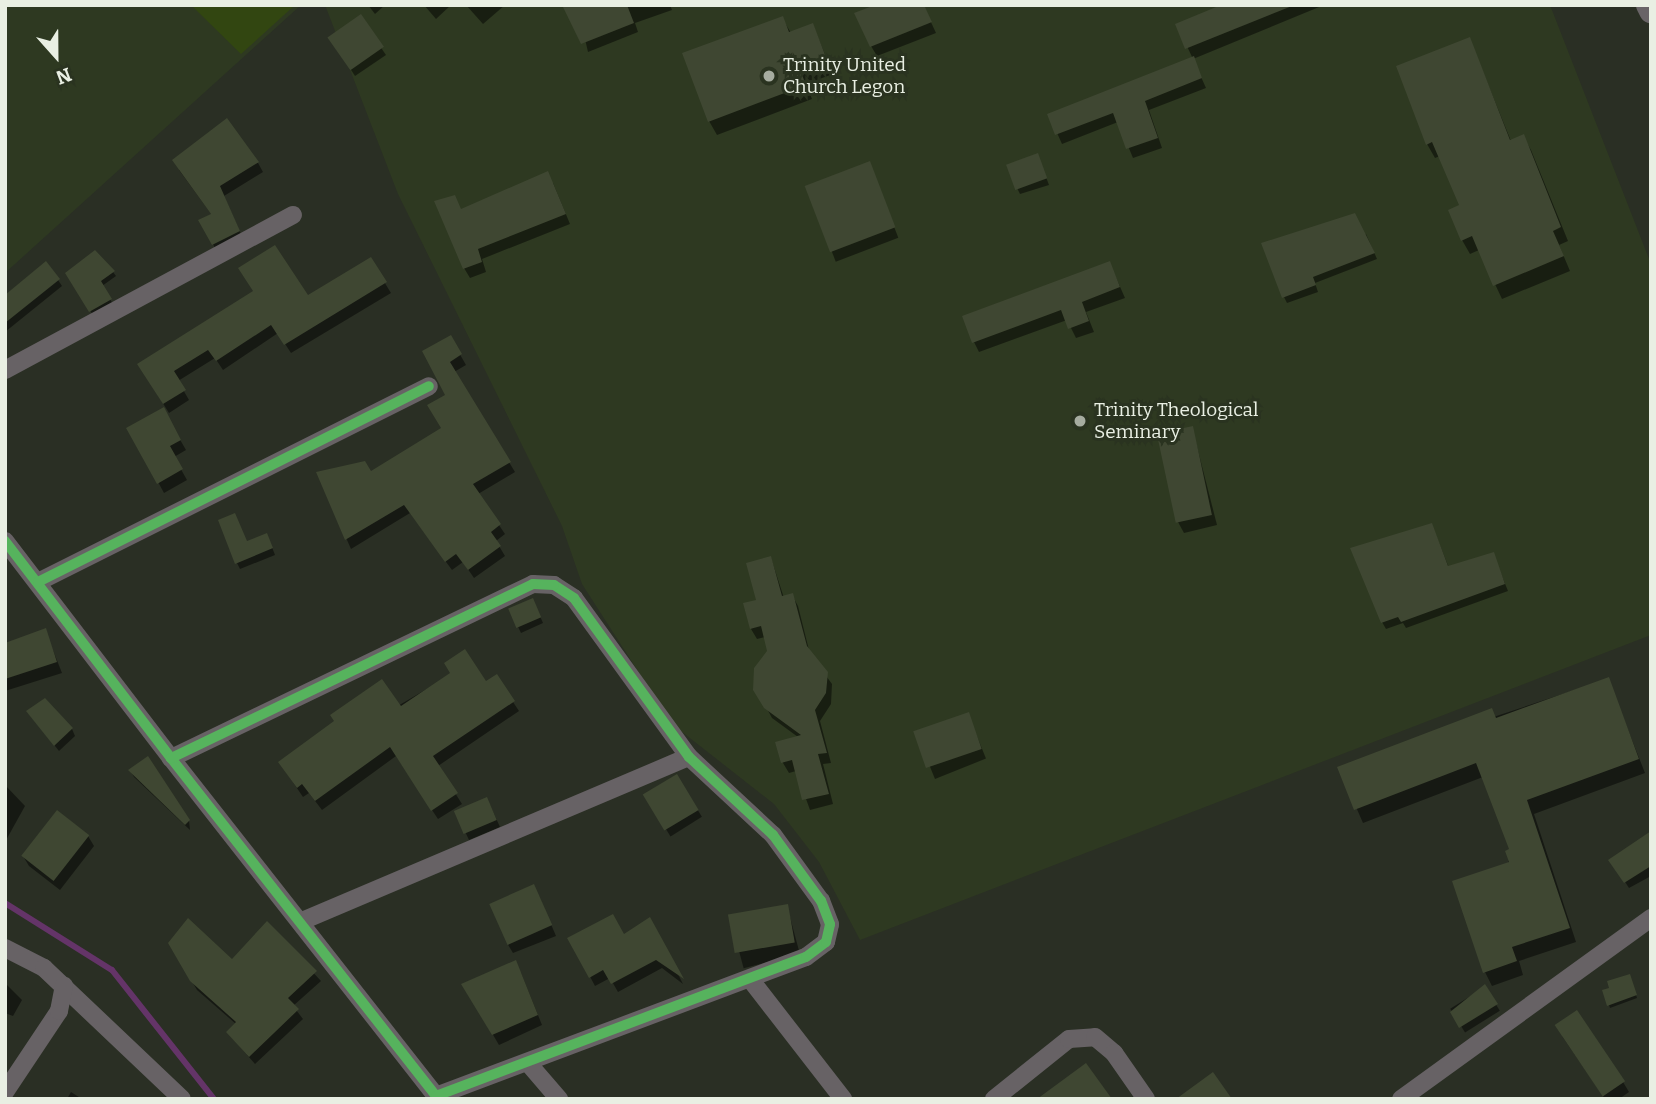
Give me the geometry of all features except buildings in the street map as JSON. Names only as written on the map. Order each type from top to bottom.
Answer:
[{"type":"street","points":[[1648,5],[1651,11]]},
{"type":"street","points":[[5,370],[293,215]]},
{"type":"street","points":[[38,582],[429,386]]},
{"type":"street","points":[[5,541],[171,758],[302,921],[436,1096],[750,979],[806,957],[826,943],[830,925],[821,901],[773,835],[689,757],[574,598],[554,585],[533,584],[171,758]]},
{"type":"street","points":[[302,921],[689,757]]},
{"type":"street","points":[[1401,1099],[1651,918]]},
{"type":"street","points":[[5,948],[44,968],[64,985],[182,1099]]},
{"type":"street","points":[[750,979],[843,1099]]},
{"type":"street","points":[[5,1093],[59,1011],[64,985]]},
{"type":"street","points":[[994,1099],[1069,1039],[1095,1037],[1114,1053],[1146,1099]]},
{"type":"street","points":[[528,1063],[559,1099]]},
{"type":"shaded area","points":[[5,5],[301,5],[5,273]]},
{"type":"shaded area","name":"Trinity Theological Seminary","points":[[325,5],[1550,5],[1651,264],[1651,635],[860,940],[819,862],[774,804],[672,724],[582,584],[562,526],[398,194]]},
{"type":"green space","points":[[191,5],[295,5],[241,54]]},
{"type":"waterway","points":[[5,903],[112,970],[214,1099]]},
{"type":"cycle path","points":[[38,582],[429,386]]},
{"type":"cycle path","points":[[5,541],[171,758],[436,1096],[806,957],[826,942],[830,924],[821,901],[773,835],[689,757],[574,598],[554,585],[533,584],[171,758]]},
{"type":"place","name":"Trinity United Church Legon","points":[[769,76]]},
{"type":"place","name":"Trinity Theological Seminary","points":[[1080,421]]}]
